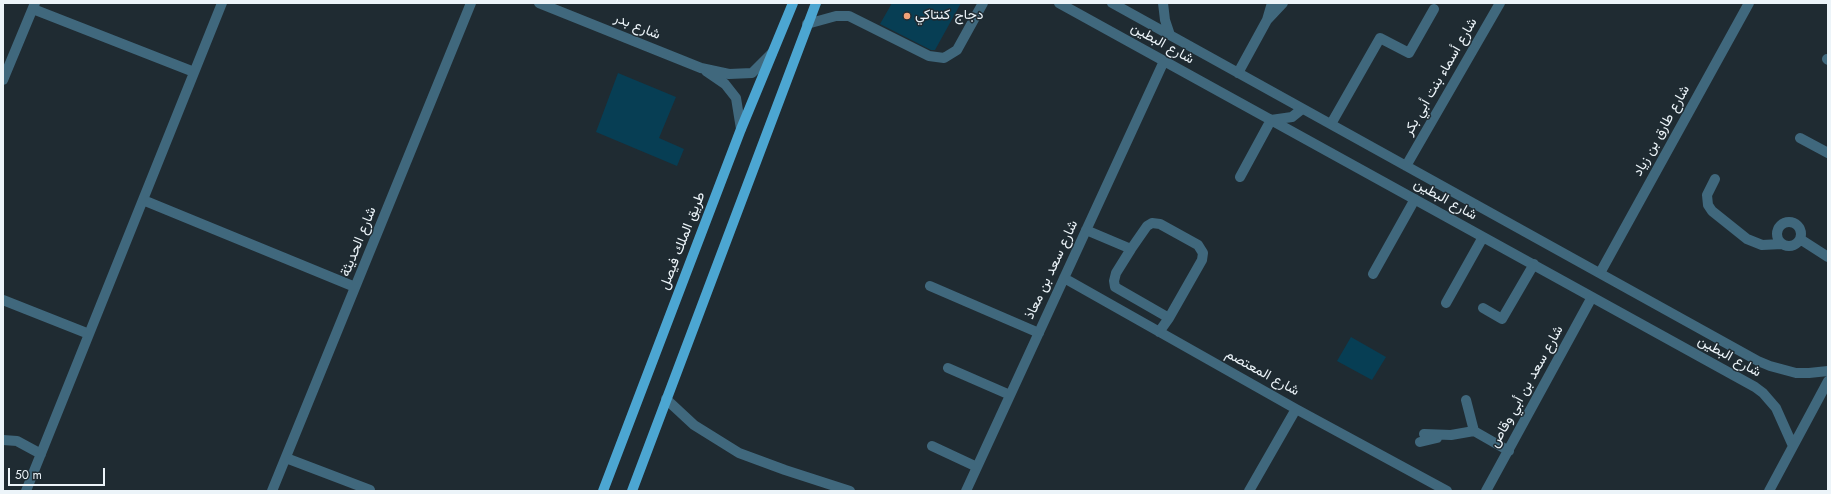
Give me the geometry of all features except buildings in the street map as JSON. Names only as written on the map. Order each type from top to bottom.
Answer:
[{"type":"main road","name":"طريق الملك فيصل","points":[[603,491],[741,128],[793,3]]},
{"type":"main road","points":[[632,491],[816,3]]},
{"type":"street","points":[[26,491],[222,3]]},
{"type":"street","name":"شارع الحديثة","points":[[272,491],[471,3]]},
{"type":"street","name":"شارع بدر","points":[[539,3],[701,68],[729,74],[752,73],[772,54]]},
{"type":"street","points":[[807,24],[836,16],[849,16],[930,56],[944,58],[957,50],[983,3]]},
{"type":"street","name":"شارع البطين","points":[[1059,3],[1755,387],[1763,393],[1776,408],[1793,446]]},
{"type":"street","points":[[1163,3],[1165,20],[1170,35]]},
{"type":"street","points":[[1238,73],[1267,20],[1272,3]]},
{"type":"street","points":[[1267,20],[1283,3]]},
{"type":"street","name":"شارع أسماء بنت أبي بكر","points":[[1406,166],[1500,3]]},
{"type":"street","name":"شارع طارق بن زياد","points":[[1600,273],[1749,3]]},
{"type":"street","name":"شارع البطين","points":[[1117,4],[1302,109],[1770,366],[1796,373],[1828,371]]},
{"type":"street","points":[[3,80],[34,6],[194,72]]},
{"type":"street","points":[[1331,124],[1380,38],[1409,53],[1434,9]]},
{"type":"street","name":"شارع سعد بن معاذ","points":[[966,491],[1164,61]]},
{"type":"street","name":"شارع بدر","points":[[701,68],[725,84],[736,98],[741,128]]},
{"type":"street","points":[[1240,177],[1271,120],[1292,117],[1302,109]]},
{"type":"street","points":[[1800,138],[1828,153]]},
{"type":"street","points":[[1715,179],[1707,195],[1708,205],[1712,212],[1747,239],[1762,245],[1782,244],[1789,246],[1795,244],[1800,239],[1801,232],[1799,226],[1793,222],[1786,222],[1780,226],[1777,232],[1778,238],[1782,244]]},
{"type":"street","points":[[143,200],[355,287]]},
{"type":"street","points":[[1373,274],[1416,200]]},
{"type":"street","points":[[1159,332],[1169,318],[1202,260],[1203,253],[1198,245],[1160,224],[1152,223],[1147,226],[1116,273],[1114,281],[1115,287],[1169,318]]},
{"type":"street","points":[[1086,230],[1131,249]]},
{"type":"street","points":[[1446,303],[1483,237]]},
{"type":"street","points":[[1800,239],[1828,257]]},
{"type":"street","points":[[1483,308],[1502,319],[1534,264]]},
{"type":"street","name":"شارع المعتصم","points":[[1064,278],[1296,409],[1447,491]]},
{"type":"street","points":[[930,286],[1039,333]]},
{"type":"street","name":"شارع سعد بن أبي وقاص","points":[[1486,491],[1592,297]]},
{"type":"street","points":[[3,300],[89,334]]},
{"type":"street","points":[[948,368],[1010,394]]},
{"type":"street","points":[[1769,491],[1828,381]]},
{"type":"street","points":[[666,400],[694,425],[739,453],[779,468],[850,491]]},
{"type":"street","points":[[1466,400],[1474,431]]},
{"type":"street","points":[[1249,491],[1296,409]]},
{"type":"street","points":[[1422,438],[1474,431],[1509,451]]},
{"type":"street","points":[[3,440],[16,442],[41,454]]},
{"type":"street","points":[[932,446],[977,467]]},
{"type":"street","points":[[286,458],[370,490]]},
{"type":"place","name":"دجاج كنتاكي","points":[[907,16]]}]
